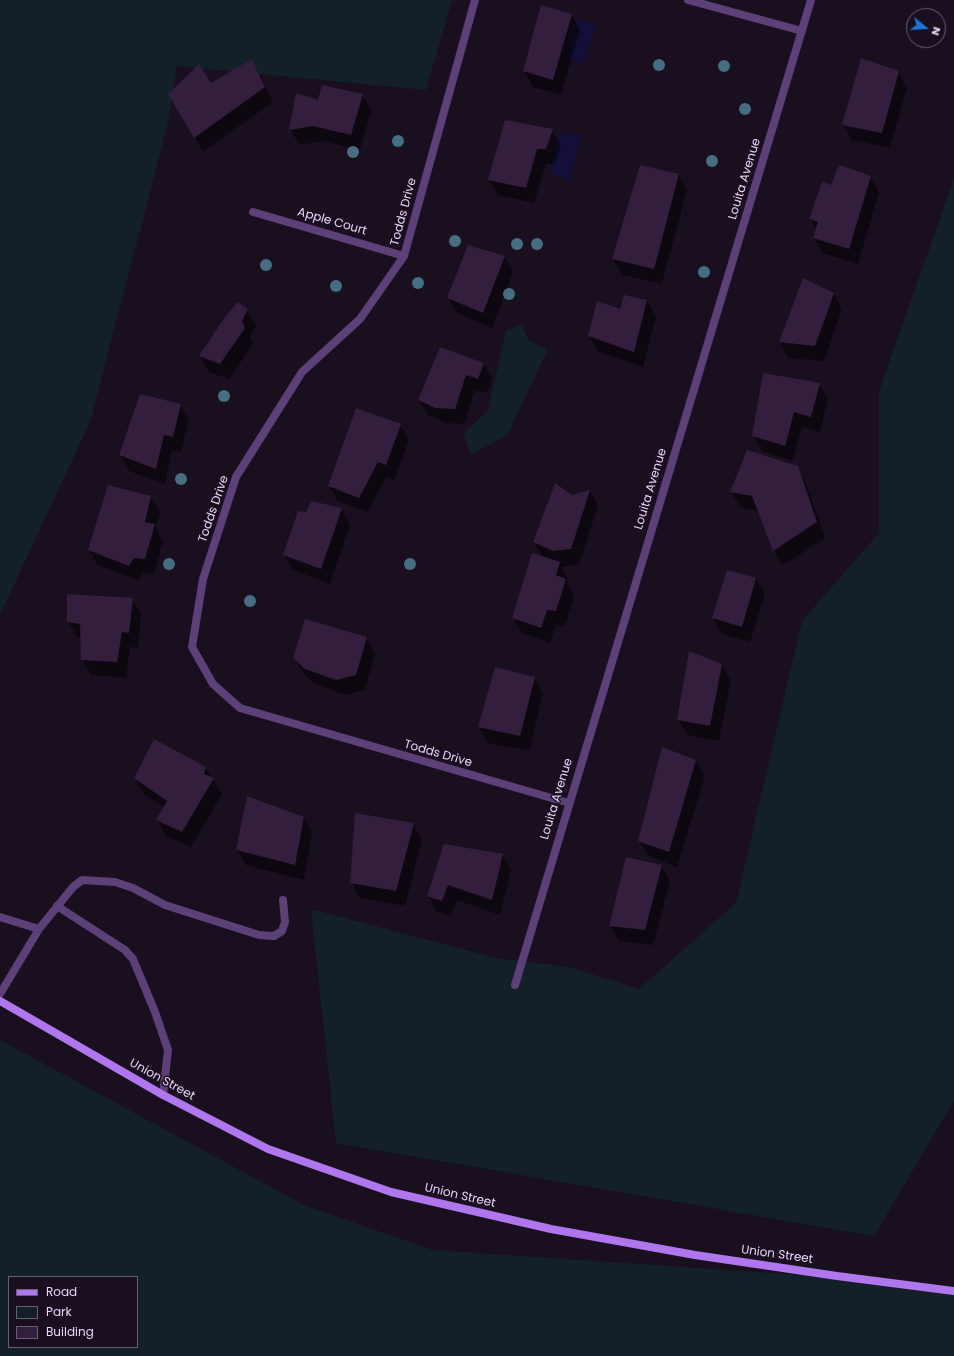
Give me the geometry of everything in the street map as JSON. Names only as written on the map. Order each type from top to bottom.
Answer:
[{"type":"street","name":"Todds Drive","points":[[475,0],[404,256],[360,318],[302,372],[236,478],[203,579],[192,647],[213,684],[240,708],[568,803]]},
{"type":"street","points":[[688,0],[802,31]]},
{"type":"street","name":"Louita Avenue","points":[[515,985],[568,803],[811,0]]},
{"type":"street","name":"Apple Court","points":[[253,212],[404,256]]},
{"type":"street","points":[[0,994],[39,929],[72,887],[82,880],[115,882],[133,888],[165,905],[259,935],[274,936],[282,931],[285,922],[282,900]]},
{"type":"street","points":[[57,906],[125,950],[133,959],[168,1050],[163,1095]]},
{"type":"street","points":[[0,917],[39,929]]},
{"type":"street","name":"Union Street","points":[[0,1001],[163,1095],[268,1149],[391,1192],[551,1229],[695,1255],[837,1276],[954,1291]]},
{"type":"green space","points":[[0,0],[452,0],[426,90],[177,66],[167,127],[90,422],[0,615]]},
{"type":"green space","points":[[954,179],[954,1101],[874,1236],[336,1143],[311,909],[496,958],[569,967],[639,989],[736,903],[802,621],[879,533],[879,391]]},
{"type":"green space","points":[[522,325],[529,341],[548,349],[508,434],[471,455],[463,434],[488,410],[506,331]]},
{"type":"green space","points":[[0,1040],[306,1206],[433,1250],[876,1280],[954,1294],[954,1356],[0,1356]]},
{"type":"shaded area","points":[[577,19],[597,24],[583,64],[565,58]]},
{"type":"shaded area","points":[[559,132],[582,135],[570,180],[550,174]]},
{"type":"building","points":[[541,5],[572,14],[553,80],[523,71]]},
{"type":"building","points":[[861,58],[899,71],[882,133],[842,125]]},
{"type":"building","points":[[252,59],[265,87],[194,138],[168,94],[199,64],[211,83]]},
{"type":"building","points":[[322,85],[363,94],[351,135],[313,126],[289,130],[296,93],[318,100]]},
{"type":"building","points":[[505,120],[553,129],[546,149],[537,149],[526,188],[488,180]]},
{"type":"building","points":[[640,165],[679,174],[654,269],[612,259]]},
{"type":"building","points":[[839,165],[871,176],[849,249],[813,238],[818,222],[809,219],[822,182],[831,185]]},
{"type":"building","points":[[468,245],[505,256],[483,313],[447,298]]},
{"type":"building","points":[[803,278],[834,293],[815,346],[779,342]]},
{"type":"building","points":[[624,295],[647,300],[634,352],[588,336],[597,301],[620,309]]},
{"type":"building","points":[[238,302],[248,309],[242,321],[245,328],[220,364],[199,356],[225,317]]},
{"type":"building","points":[[440,347],[484,363],[478,379],[466,375],[455,409],[435,408],[418,400]]},
{"type":"building","points":[[763,373],[820,383],[811,417],[794,412],[785,446],[752,436]]},
{"type":"building","points":[[140,394],[181,404],[173,437],[164,435],[156,469],[119,455]]},
{"type":"building","points":[[356,408],[401,424],[386,465],[378,462],[359,498],[328,486]]},
{"type":"building","points":[[747,450],[798,466],[817,522],[773,551],[752,496],[730,492]]},
{"type":"building","points":[[555,483],[572,495],[590,490],[571,549],[553,551],[533,542]]},
{"type":"building","points":[[108,485],[151,496],[145,522],[155,524],[145,559],[134,558],[129,566],[88,550]]},
{"type":"building","points":[[311,501],[342,508],[321,569],[283,555],[298,511],[306,512]]},
{"type":"building","points":[[532,553],[560,562],[556,575],[566,579],[556,611],[547,610],[541,628],[512,618]]},
{"type":"building","points":[[727,570],[756,578],[742,627],[712,618]]},
{"type":"building","points":[[67,594],[133,598],[129,633],[122,632],[117,662],[81,660],[80,624],[67,622]]},
{"type":"building","points":[[305,619],[367,637],[356,675],[336,680],[305,669],[293,658]]},
{"type":"building","points":[[689,651],[722,664],[710,726],[677,720]]},
{"type":"building","points":[[495,667],[535,677],[520,736],[478,727]]},
{"type":"building","points":[[154,739],[206,767],[204,774],[214,778],[182,832],[156,820],[167,801],[134,778]]},
{"type":"building","points":[[662,747],[696,760],[669,852],[638,841]]},
{"type":"building","points":[[247,796],[304,817],[295,865],[236,850]]},
{"type":"building","points":[[355,813],[414,823],[396,891],[350,883]]},
{"type":"building","points":[[444,844],[503,854],[492,900],[448,885],[442,901],[427,896]]},
{"type":"building","points":[[626,857],[662,865],[645,930],[609,926]]}]
